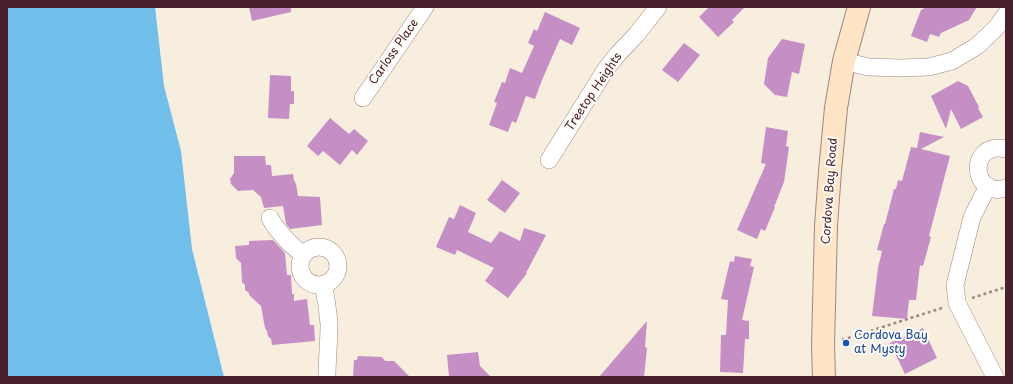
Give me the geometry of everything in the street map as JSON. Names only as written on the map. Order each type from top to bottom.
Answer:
[{"type":"main road","name":"Cordova Bay Road","points":[[824,377],[823,346],[826,226],[836,108],[844,61],[859,7]]},
{"type":"street","name":"Carloss Place","points":[[363,98],[425,7]]},
{"type":"street","name":"Treetop Heights","points":[[549,160],[606,69],[658,7]]},
{"type":"street","points":[[844,61],[868,67],[900,68],[929,67],[952,61],[977,46],[997,28],[1006,14]]},
{"type":"street","points":[[1006,149],[992,149],[986,152],[978,163],[979,176],[983,182],[994,189],[1006,188]]},
{"type":"street","points":[[988,186],[972,217],[955,285],[957,303],[995,377]]},
{"type":"street","points":[[270,218],[288,243],[303,255]]},
{"type":"street","points":[[319,246],[331,251],[335,255],[338,267],[334,278],[323,284],[317,285],[310,283],[305,279],[300,268],[300,261],[303,255],[313,247],[319,246]]},
{"type":"street","points":[[323,284],[329,324],[327,360],[328,377]]},
{"type":"path","points":[[823,346],[1006,287]]},
{"type":"water","points":[[7,7],[155,7],[164,86],[181,151],[192,249],[224,377],[7,377]]},
{"type":"building","points":[[249,7],[291,7],[291,12],[252,21]]},
{"type":"building","points":[[709,7],[745,7],[732,20],[734,22],[718,37],[699,17]]},
{"type":"building","points":[[927,7],[977,7],[969,20],[941,33],[939,37],[930,34],[927,42],[911,36],[921,10]]},
{"type":"building","points":[[545,12],[580,28],[572,45],[560,39],[535,99],[526,96],[516,123],[512,121],[508,132],[489,125],[497,103],[494,102],[502,82],[505,83],[510,68],[522,73],[534,46],[528,43],[534,29],[537,31]]},
{"type":"building","points":[[782,39],[805,44],[799,74],[792,72],[787,97],[775,95],[764,84],[768,58]]},
{"type":"building","points":[[684,43],[700,55],[678,82],[662,70]]},
{"type":"building","points":[[270,75],[291,76],[291,91],[294,91],[294,104],[290,104],[289,119],[268,118]]},
{"type":"building","points":[[958,81],[968,86],[983,117],[961,129],[951,109],[946,129],[931,96]]},
{"type":"building","points":[[330,118],[349,134],[354,129],[368,141],[357,155],[352,150],[340,165],[323,151],[318,156],[307,146]]},
{"type":"building","points":[[766,127],[788,131],[786,146],[789,147],[784,182],[765,231],[761,229],[757,239],[737,230],[766,164],[761,163]]},
{"type":"building","points":[[920,132],[944,137],[921,149],[950,156],[929,236],[931,237],[923,266],[920,265],[916,300],[909,300],[907,319],[872,316],[878,268],[882,251],[877,250],[894,189],[896,189],[898,180],[902,181],[911,147],[917,148]]},
{"type":"building","points":[[234,156],[265,156],[266,165],[271,165],[272,176],[293,174],[298,196],[320,197],[322,225],[290,229],[286,224],[283,206],[264,208],[261,197],[253,190],[238,191],[231,184],[230,179],[234,173]]},
{"type":"building","points":[[502,180],[520,193],[505,213],[487,200]]},
{"type":"building","points":[[460,205],[476,213],[468,232],[491,243],[500,231],[520,241],[524,228],[546,235],[527,273],[508,298],[485,281],[494,268],[457,250],[455,255],[436,247],[449,217],[454,219]]},
{"type":"building","points":[[273,240],[285,253],[287,275],[291,275],[294,301],[307,299],[310,325],[314,325],[315,341],[272,345],[271,339],[265,328],[261,306],[245,290],[245,285],[242,282],[241,263],[236,258],[235,246],[249,245],[249,241]]},
{"type":"building","points":[[735,256],[752,259],[750,266],[754,267],[742,320],[749,321],[749,339],[745,339],[743,373],[720,372],[721,335],[726,335],[728,300],[721,299],[730,261],[734,262]]},
{"type":"building","points":[[647,321],[645,347],[647,348],[644,377],[599,377]]},
{"type":"building","points":[[923,328],[937,358],[905,374],[890,343]]},
{"type":"building","points":[[478,352],[480,366],[491,377],[449,377],[447,355]]},
{"type":"building","points":[[358,356],[382,357],[385,361],[394,361],[410,377],[353,377],[354,360],[357,360]]},
{"type":"place","name":"Cordova Bay at Mysty","points":[[846,343]]}]
